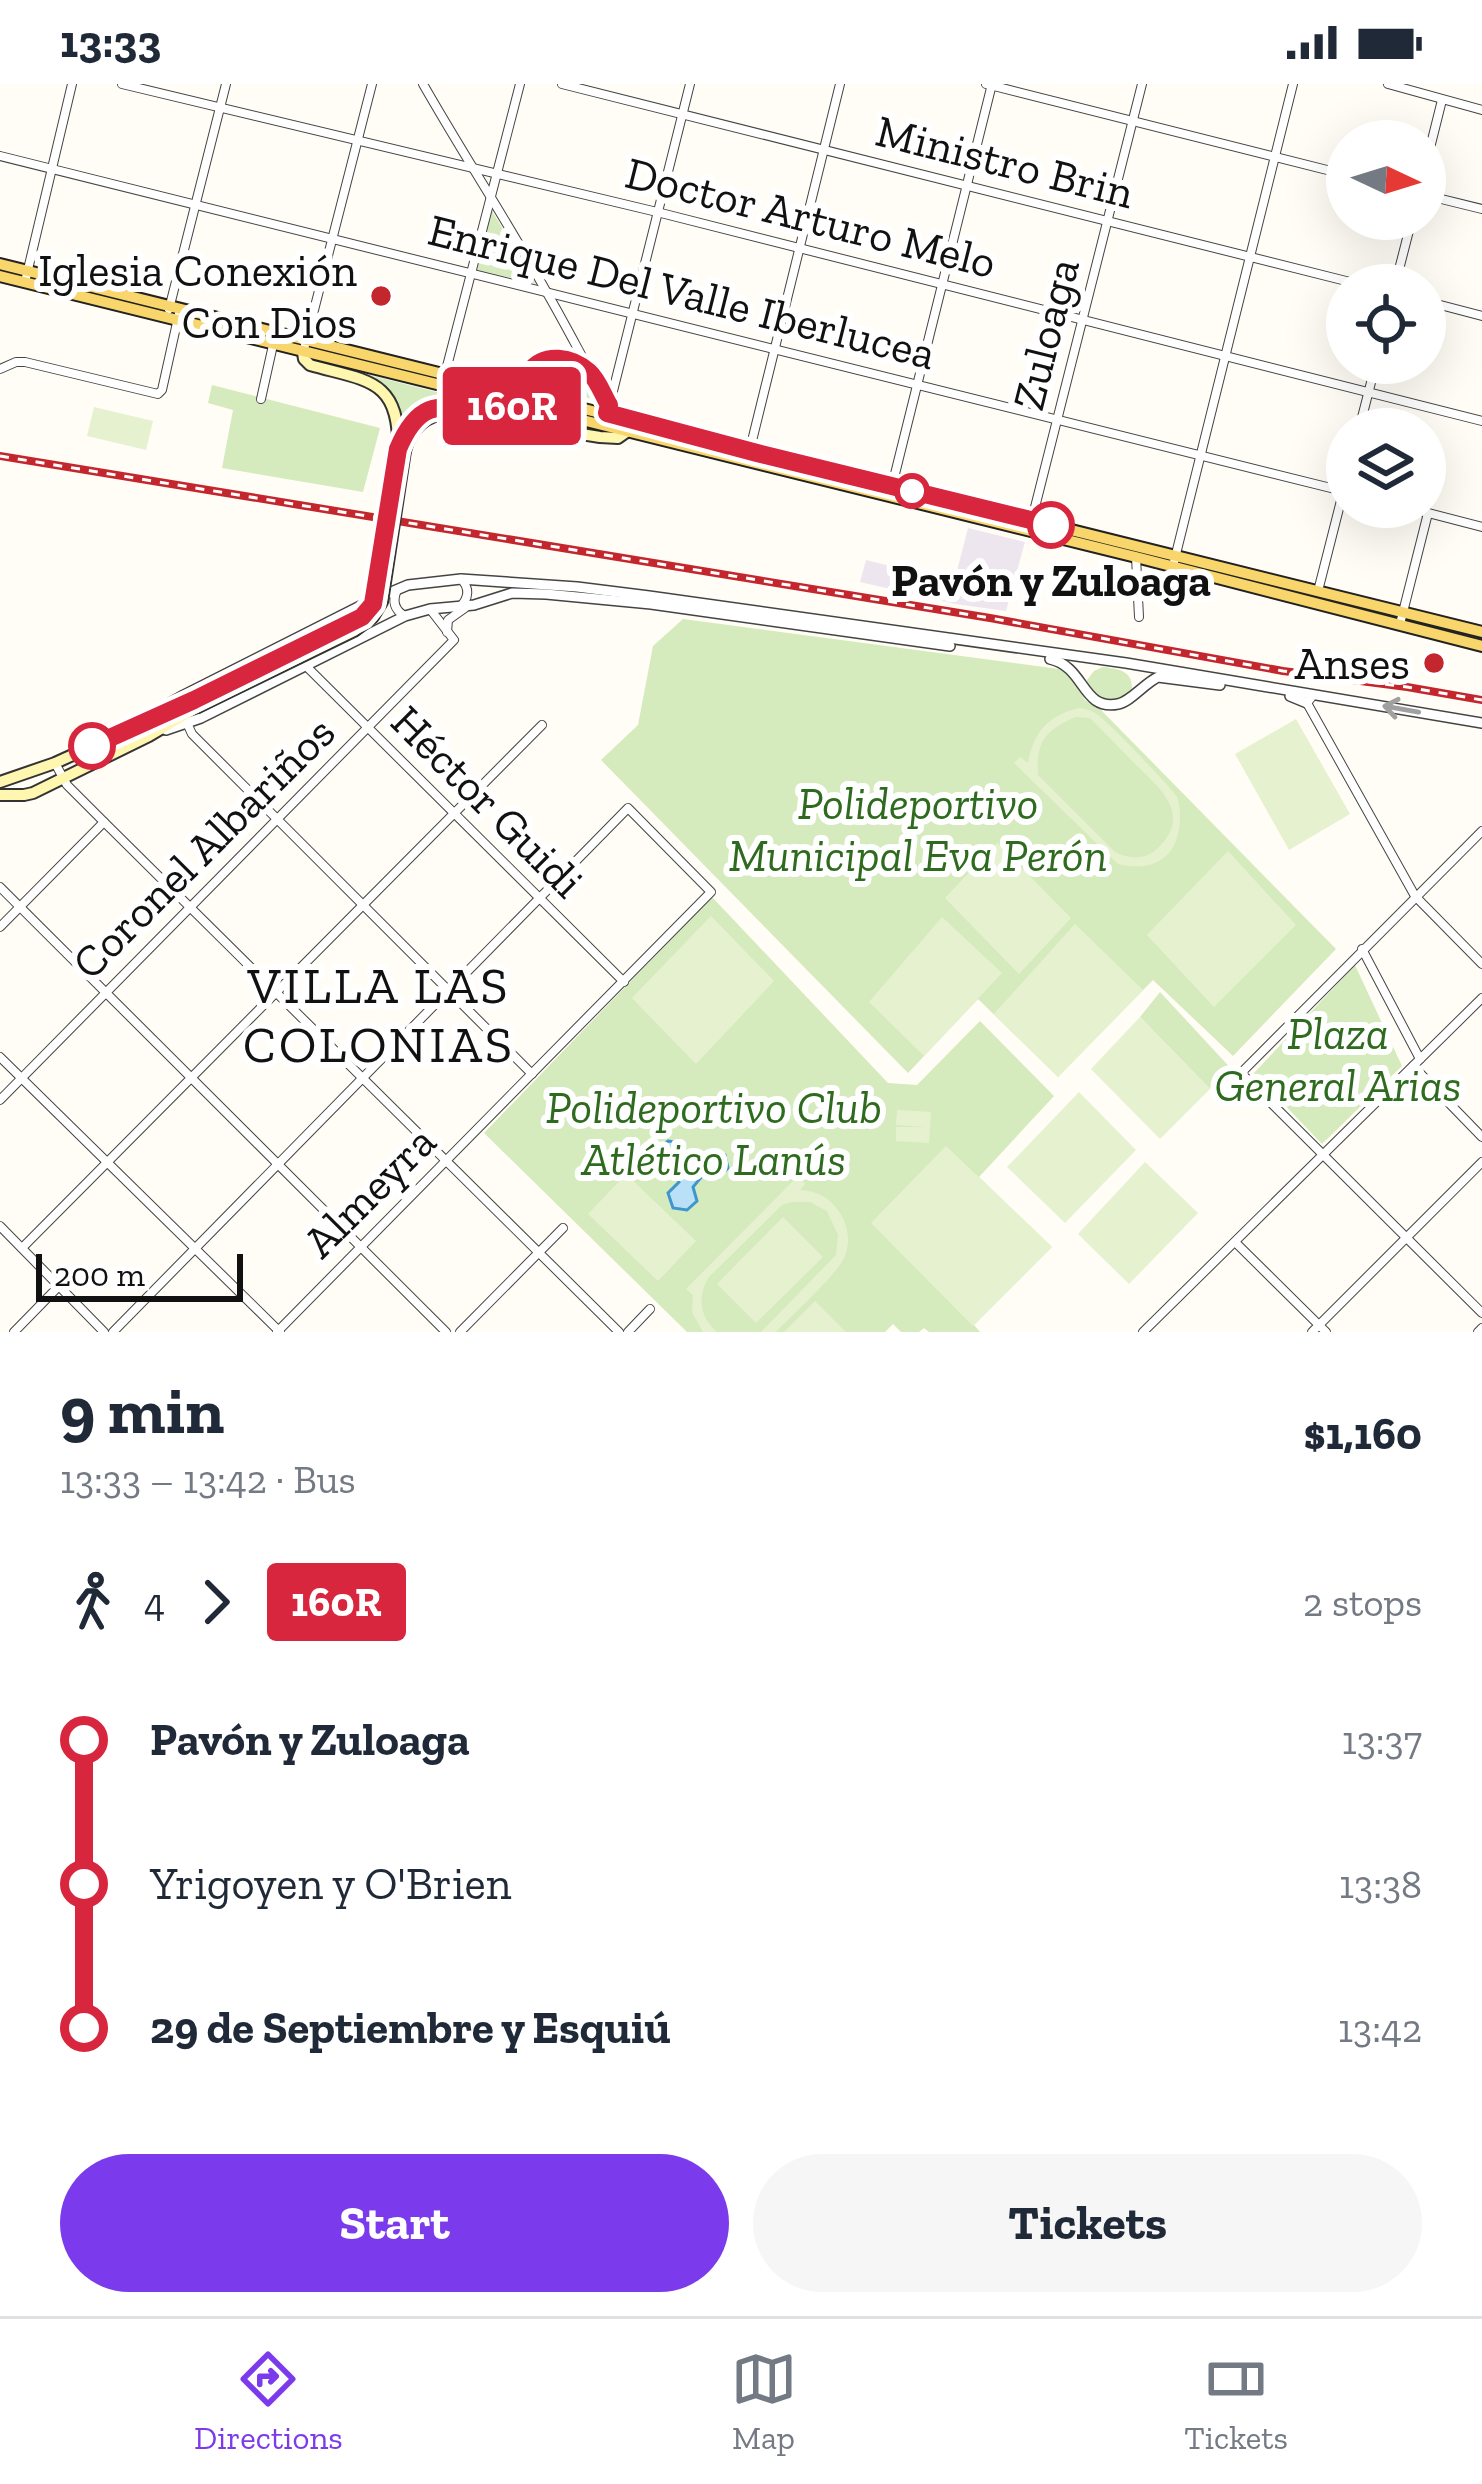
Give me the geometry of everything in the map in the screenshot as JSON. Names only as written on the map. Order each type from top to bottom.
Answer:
[{"type":"main road","points":[[0,263],[26,276],[173,314],[512,396],[606,414],[891,491]]},
{"type":"main road","points":[[0,276],[26,276]]},
{"type":"main road","points":[[173,314],[273,345],[304,346],[446,374],[512,396]]},
{"type":"main road","points":[[0,794],[33,793],[149,736],[195,704],[369,610],[398,449],[396,416],[382,389],[310,364],[304,359],[304,346]]},
{"type":"main road","points":[[0,782],[55,764],[128,728],[195,704],[368,622],[382,602],[411,434],[438,414],[499,416],[532,368],[543,360],[554,358],[590,373]]},
{"type":"main road","points":[[398,449],[408,428],[432,409],[451,406],[592,436],[618,438],[628,431]]},
{"type":"main road","points":[[606,414],[628,431],[1402,618],[1482,632]]},
{"type":"main road","points":[[1031,525],[1136,556],[1318,591],[1482,646]]},
{"type":"street","points":[[26,276],[72,84]]},
{"type":"street","name":"Doctor Arturo Melo","points":[[122,84],[657,212],[1482,421]]},
{"type":"street","points":[[0,369],[25,362],[158,394],[162,390],[195,204],[226,84]]},
{"type":"street","points":[[304,346],[372,84]]},
{"type":"street","points":[[423,84],[546,291],[606,414]]},
{"type":"street","points":[[446,374],[520,84]]},
{"type":"street","name":"Ministro Brin","points":[[562,84],[1326,276]]},
{"type":"street","points":[[592,436],[606,414],[690,84]]},
{"type":"street","points":[[749,451],[840,84]]},
{"type":"street","points":[[891,491],[990,84],[1326,170]]},
{"type":"street","name":"Zuloaga","points":[[1031,525],[1142,84]]},
{"type":"street","points":[[1174,561],[1293,84]]},
{"type":"street","points":[[1388,84],[1482,110]]},
{"type":"street","points":[[1437,120],[1442,100]]},
{"type":"street","name":"Enrique Del Valle Iberlucea","points":[[0,156],[1326,487]]},
{"type":"street","points":[[1446,200],[1482,209]]},
{"type":"street","points":[[1446,307],[1482,316]]},
{"type":"street","points":[[261,399],[273,345]]},
{"type":"street","points":[[1365,408],[1371,384]]},
{"type":"street","points":[[1446,518],[1482,527]]},
{"type":"street","points":[[1318,591],[1335,528]]},
{"type":"street","points":[[1402,618],[1424,528]]},
{"type":"street","points":[[1136,556],[1139,616]]},
{"type":"street","points":[[461,579],[467,587],[463,607]]},
{"type":"street","points":[[128,728],[184,694],[398,589],[461,579],[577,586],[1126,663],[1482,723]]},
{"type":"street","points":[[398,589],[395,607],[405,616]]},
{"type":"street","points":[[149,736],[187,723],[405,616],[523,592],[651,604],[1054,659],[1074,670],[1095,700],[1118,704],[1158,677],[1295,697],[1307,703],[1415,896],[1482,964]]},
{"type":"street","name":"Coronel Albariños","points":[[0,1100],[368,727],[451,637],[448,620],[463,607]]},
{"type":"street","points":[[430,609],[451,637]]},
{"type":"street","points":[[1083,687],[1084,671],[1094,659]]},
{"type":"street","points":[[1126,663],[1135,676],[1135,692]]},
{"type":"street","name":"Héctor Guidi","points":[[307,665],[624,982]]},
{"type":"street","points":[[1307,703],[1319,695]]},
{"type":"street","points":[[187,723],[192,734],[532,1074]]},
{"type":"street","points":[[22,1248],[542,725]]},
{"type":"street","points":[[55,764],[104,822],[619,1332]]},
{"type":"street","name":"Almeyra","points":[[278,1332],[711,892],[628,808],[539,898]]},
{"type":"street","points":[[0,927],[104,822]]},
{"type":"street","points":[[1482,831],[1241,1073],[1482,1313]]},
{"type":"street","points":[[0,887],[446,1332]]},
{"type":"street","points":[[0,1226],[108,1332],[539,898]]},
{"type":"street","points":[[1362,949],[1417,1062],[1482,1137]]},
{"type":"street","points":[[1147,1331],[1482,998]]},
{"type":"street","points":[[0,1057],[278,1332]]},
{"type":"street","points":[[1235,1242],[1319,1330],[1482,1162]]},
{"type":"street","points":[[460,1332],[562,1228]]},
{"type":"street","points":[[14,1332],[59,1286]]},
{"type":"street","points":[[628,1332],[650,1309]]},
{"type":"shaded area","points":[[968,528],[1025,542],[1006,611],[860,582],[866,560],[954,582]]},
{"type":"green space","points":[[492,211],[536,284],[477,270]]},
{"type":"green space","points":[[557,366],[589,379],[597,400],[534,385],[541,372]]},
{"type":"green space","points":[[337,367],[496,407],[440,400],[416,409],[402,421],[392,398],[378,384]]},
{"type":"green space","points":[[212,385],[380,428],[363,492],[222,468],[233,410],[208,403]]},
{"type":"green space","points":[[94,407],[153,421],[146,450],[87,436]]},
{"type":"green space","name":"Polideportivo Municipal Eva Perón","points":[[683,619],[1069,674],[1085,700],[1100,709],[1336,949],[1233,1056],[1153,980],[1058,1077],[978,999],[908,1073],[601,760],[638,725],[653,646]]},
{"type":"green space","points":[[1103,667],[1130,677],[1132,688],[1122,699],[1094,697],[1089,689],[1087,680]]},
{"type":"green space","points":[[1080,708],[1098,715],[1177,797],[1176,842],[1154,863],[1118,864],[1014,763],[1020,757],[1028,763],[1044,726]],"holes":[[[1075,717],[1090,718],[1168,800],[1173,822],[1169,834],[1149,854],[1132,857],[1115,852],[1038,775],[1041,745],[1050,733]]]},
{"type":"green space","points":[[1296,719],[1350,814],[1289,850],[1235,754]]},
{"type":"green space","points":[[997,843],[1071,918],[1019,974],[945,898]]},
{"type":"green space","points":[[1228,851],[1296,925],[1214,1007],[1147,935]]},
{"type":"green space","name":"Polideportivo Club Atlético Lanús","points":[[712,897],[888,1083],[917,1085],[980,1021],[1054,1096],[979,1177],[1052,1247],[974,1325],[980,1332],[929,1332],[924,1328],[901,1332],[893,1324],[885,1332],[687,1332],[484,1133]]},
{"type":"green space","points":[[711,916],[774,981],[696,1064],[632,998]]},
{"type":"green space","points":[[942,917],[1002,973],[924,1056],[869,1002]]},
{"type":"green space","points":[[1075,924],[1143,990],[1058,1077],[994,1014]]},
{"type":"green space","name":"Plaza General Arias","points":[[1355,965],[1402,1066],[1322,1144],[1254,1073]]},
{"type":"green space","points":[[1160,992],[1263,1103],[1210,1089],[1140,1017]]},
{"type":"green space","points":[[1140,1017],[1210,1089],[1160,1139],[1091,1069]]},
{"type":"green space","points":[[1079,1092],[1136,1150],[1065,1223],[1007,1167]]},
{"type":"green space","points":[[897,1110],[931,1112],[929,1143],[896,1141],[896,1127],[927,1127],[896,1125]]},
{"type":"green space","points":[[946,1146],[1052,1247],[973,1326],[871,1223]]},
{"type":"green space","points":[[1145,1162],[1198,1213],[1129,1284],[1078,1234]]},
{"type":"green space","points":[[626,1174],[696,1241],[658,1281],[588,1214]]},
{"type":"green space","points":[[798,1176],[805,1184],[800,1190],[823,1196],[843,1218],[848,1242],[843,1260],[776,1332],[761,1332],[836,1255],[838,1235],[827,1211],[810,1202],[782,1205],[708,1278],[702,1307],[717,1332],[703,1332],[692,1312],[693,1295],[686,1289]]},
{"type":"green space","points":[[783,1217],[823,1257],[756,1323],[717,1284]]},
{"type":"green space","points":[[815,1301],[846,1332],[784,1332]]},
{"type":"water","points":[[668,1141],[681,1143],[686,1157],[699,1161],[709,1151],[725,1155],[728,1168],[718,1178],[703,1175],[693,1187],[697,1201],[687,1210],[673,1208],[668,1193],[679,1182],[674,1168],[660,1164],[657,1150]]},
{"type":"railway","points":[[0,456],[990,618],[1283,671],[1482,700]]},
{"type":"bus line","name":"160R","points":[[92,746],[362,617],[373,604],[398,449],[408,428],[440,406],[506,412],[532,368],[549,358],[590,373],[609,405],[607,413],[1051,525]]},
{"type":"place","name":"Iglesia Conexión Con Dios","points":[[381,296]]},
{"type":"place","name":"Pavón y Zuloaga","points":[[1051,525]]},
{"type":"place","name":"Anses","points":[[1434,663]]},
{"type":"district","name":"VILLA LAS COLONIAS","points":[[379,1014]]}]
